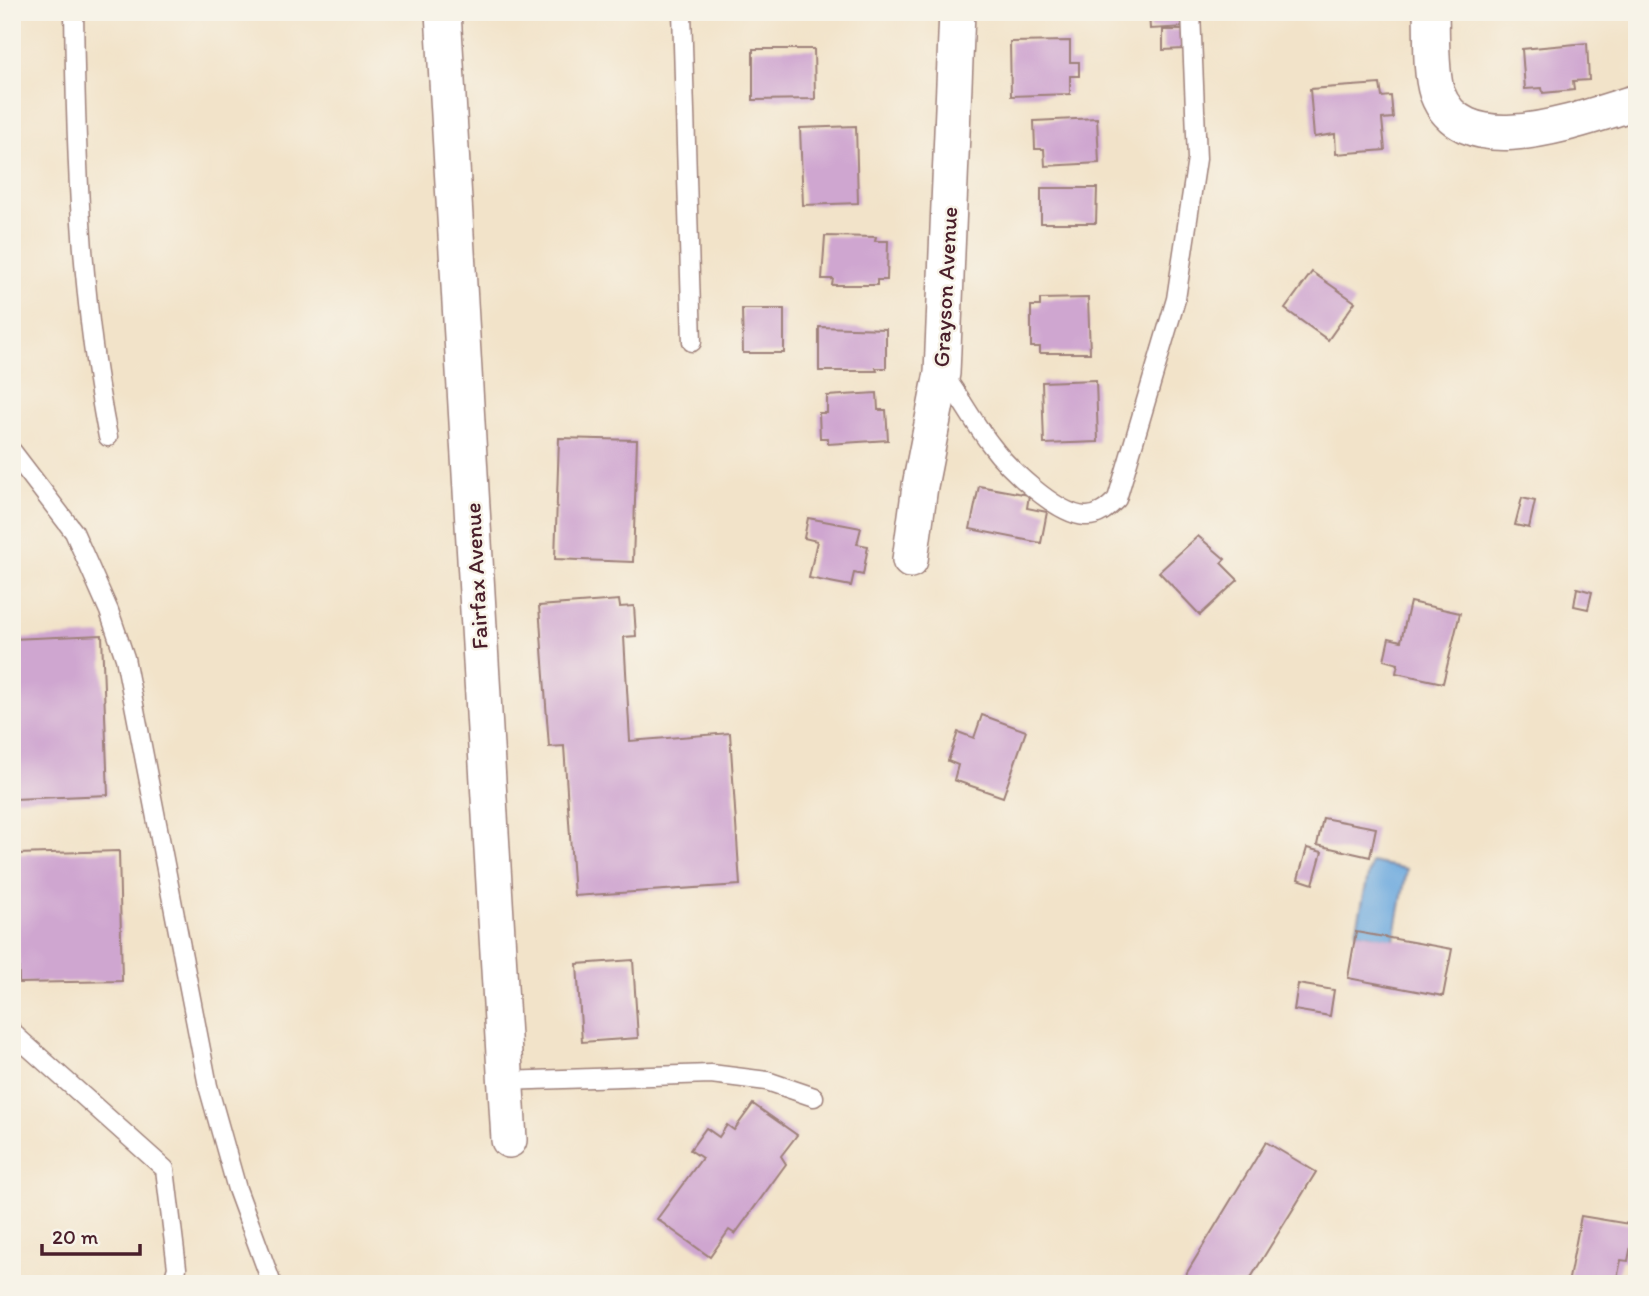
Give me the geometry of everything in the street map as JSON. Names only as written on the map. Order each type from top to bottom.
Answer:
[{"type":"street","name":"Fairfax Avenue","points":[[443,12],[509,1140]]},
{"type":"street","name":"Grayson Avenue","points":[[910,560],[922,474],[942,373],[957,12]]},
{"type":"street","points":[[1430,12],[1436,91],[1446,110],[1463,125],[1483,133],[1500,134],[1563,123],[1637,102]]},
{"type":"lane","points":[[74,12],[75,118],[82,250],[91,337],[108,437]]},
{"type":"lane","points":[[682,12],[692,342]]},
{"type":"lane","points":[[942,373],[991,446],[1030,485],[1067,511],[1086,516],[1105,511],[1117,499],[1175,299],[1197,159],[1191,12]]},
{"type":"lane","points":[[12,451],[74,532],[109,611],[125,658],[208,1086],[237,1189],[272,1284]]},
{"type":"lane","points":[[12,1030],[165,1169],[177,1268],[172,1284]]},
{"type":"lane","points":[[505,1081],[711,1074],[767,1082],[814,1097]]},
{"type":"water","points":[[1371,862],[1407,869],[1394,940],[1356,932]]},
{"type":"building","points":[[1149,12],[1186,12],[1187,27],[1150,29]]},
{"type":"building","points":[[1163,30],[1183,30],[1184,49],[1163,50]]},
{"type":"building","points":[[1070,41],[1070,62],[1079,62],[1079,76],[1070,76],[1070,94],[1011,96],[1010,42]]},
{"type":"building","points":[[1587,43],[1589,80],[1573,81],[1574,90],[1543,93],[1542,88],[1525,89],[1522,49]]},
{"type":"building","points":[[753,49],[814,49],[815,99],[753,100]]},
{"type":"building","points":[[1380,84],[1382,97],[1391,96],[1393,118],[1382,119],[1385,150],[1336,154],[1335,134],[1314,137],[1310,89]]},
{"type":"building","points":[[1097,118],[1099,163],[1045,166],[1044,149],[1035,149],[1034,121]]},
{"type":"building","points":[[856,126],[858,203],[803,205],[800,128]]},
{"type":"building","points":[[1041,188],[1097,188],[1096,223],[1041,223]]},
{"type":"building","points":[[825,236],[876,237],[875,241],[888,241],[887,280],[877,280],[877,285],[832,285],[833,279],[822,279]]},
{"type":"building","points":[[1312,272],[1355,302],[1328,340],[1285,309]]},
{"type":"building","points":[[1088,298],[1090,353],[1040,353],[1040,347],[1031,347],[1031,306],[1040,306],[1040,299]]},
{"type":"building","points":[[742,309],[784,309],[784,353],[743,353]]},
{"type":"building","points":[[819,327],[886,329],[886,368],[876,368],[877,371],[819,371]]},
{"type":"building","points":[[1096,380],[1098,442],[1044,444],[1042,382]]},
{"type":"building","points":[[877,393],[878,410],[886,410],[888,440],[828,444],[828,438],[820,438],[819,413],[827,413],[827,396]]},
{"type":"building","points":[[559,438],[637,440],[633,562],[555,559]]},
{"type":"building","points":[[979,486],[1029,495],[1027,508],[1047,512],[1041,543],[970,529]]},
{"type":"building","points":[[1522,498],[1535,501],[1529,528],[1515,525]]},
{"type":"building","points":[[808,518],[861,528],[857,544],[868,546],[863,575],[854,573],[851,586],[809,578],[817,541],[804,538]]},
{"type":"building","points":[[1198,536],[1225,559],[1221,563],[1238,580],[1200,615],[1159,572]]},
{"type":"building","points":[[1577,588],[1592,592],[1588,609],[1574,606]]},
{"type":"building","points":[[619,600],[620,607],[634,606],[636,636],[624,637],[630,741],[730,733],[740,885],[574,896],[564,746],[549,747],[539,606]]},
{"type":"building","points":[[1410,602],[1460,613],[1443,683],[1396,673],[1398,664],[1384,660],[1389,638],[1401,641]]},
{"type":"building","points":[[102,635],[108,795],[14,799],[12,639]]},
{"type":"building","points":[[982,715],[1026,731],[1003,797],[954,780],[958,765],[948,761],[958,732],[974,738]]},
{"type":"building","points":[[1323,818],[1376,828],[1370,857],[1317,845]]},
{"type":"building","points":[[1307,848],[1322,852],[1313,884],[1298,879]]},
{"type":"building","points":[[119,851],[122,981],[19,983],[16,854]]},
{"type":"building","points":[[1356,932],[1452,949],[1443,996],[1348,978]]},
{"type":"building","points":[[633,960],[638,1038],[582,1042],[577,964]]},
{"type":"building","points":[[1298,984],[1334,990],[1330,1016],[1294,1010]]},
{"type":"building","points":[[753,1104],[797,1135],[781,1156],[786,1164],[735,1234],[729,1230],[710,1257],[657,1219],[702,1158],[690,1150],[706,1128],[719,1137],[727,1125],[734,1130]]},
{"type":"building","points":[[1266,1142],[1316,1172],[1247,1284],[1180,1284]]},
{"type":"building","points":[[1581,1216],[1635,1225],[1628,1261],[1621,1260],[1616,1284],[1568,1284]]}]
